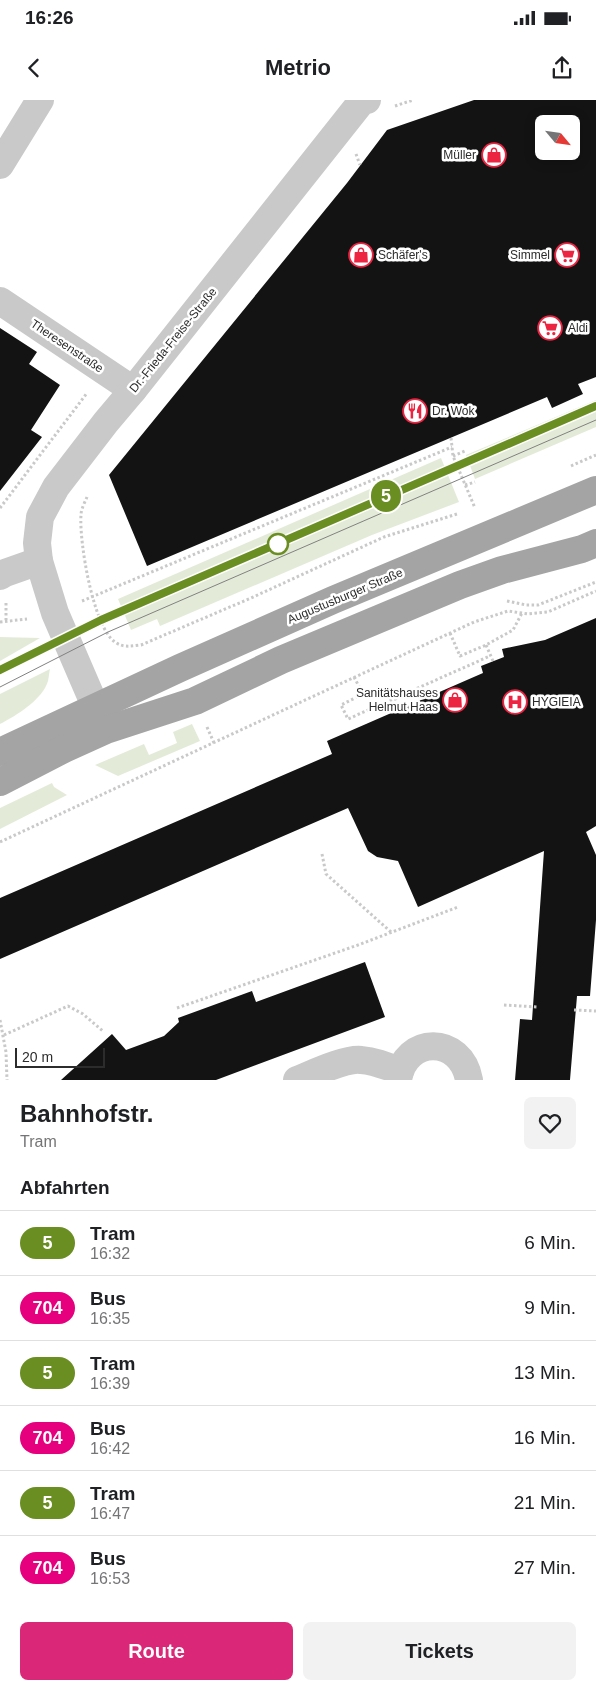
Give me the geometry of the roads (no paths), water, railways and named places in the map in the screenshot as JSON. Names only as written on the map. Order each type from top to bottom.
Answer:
[{"type":"main road","name":"Augustusburger Straße","points":[[0,782],[64,749],[101,719],[333,600],[596,490]]},
{"type":"main road","name":"Augustusburger Straße","points":[[0,752],[101,719],[195,701],[281,660],[460,585],[502,570],[582,549],[596,543]]},
{"type":"street","points":[[0,165],[40,100]]},
{"type":"street","name":"Dr.-Frieda-Freise-Straße","points":[[39,561],[37,542],[40,516],[56,487],[356,109],[362,102],[367,100]]},
{"type":"street","name":"Theresenstraße","points":[[0,301],[133,390]]},
{"type":"street","points":[[0,576],[39,561],[55,614],[101,719]]},
{"type":"street","points":[[297,1080],[359,1059],[377,1062],[399,1076],[404,1062],[412,1054],[422,1048],[433,1046],[444,1048],[454,1053],[462,1061],[469,1080]]},
{"type":"tram line","points":[[0,670],[101,620],[596,406]]},
{"type":"tram line","name":"5","points":[[0,670],[101,620],[596,406]]},
{"type":"tram line","points":[[0,687],[108,632],[596,420]]},
{"type":"place","name":"Müller","points":[[494,155]]},
{"type":"place","name":"Schäfer's","points":[[361,255]]},
{"type":"place","name":"Simmel","points":[[567,255]]},
{"type":"place","name":"Aldi","points":[[550,328]]},
{"type":"place","name":"Dr. Wok","points":[[415,411]]},
{"type":"place","name":"Sanitätshauses Helmut Haas","points":[[455,700]]},
{"type":"place","name":"HYGIEIA","points":[[515,702]]}]
